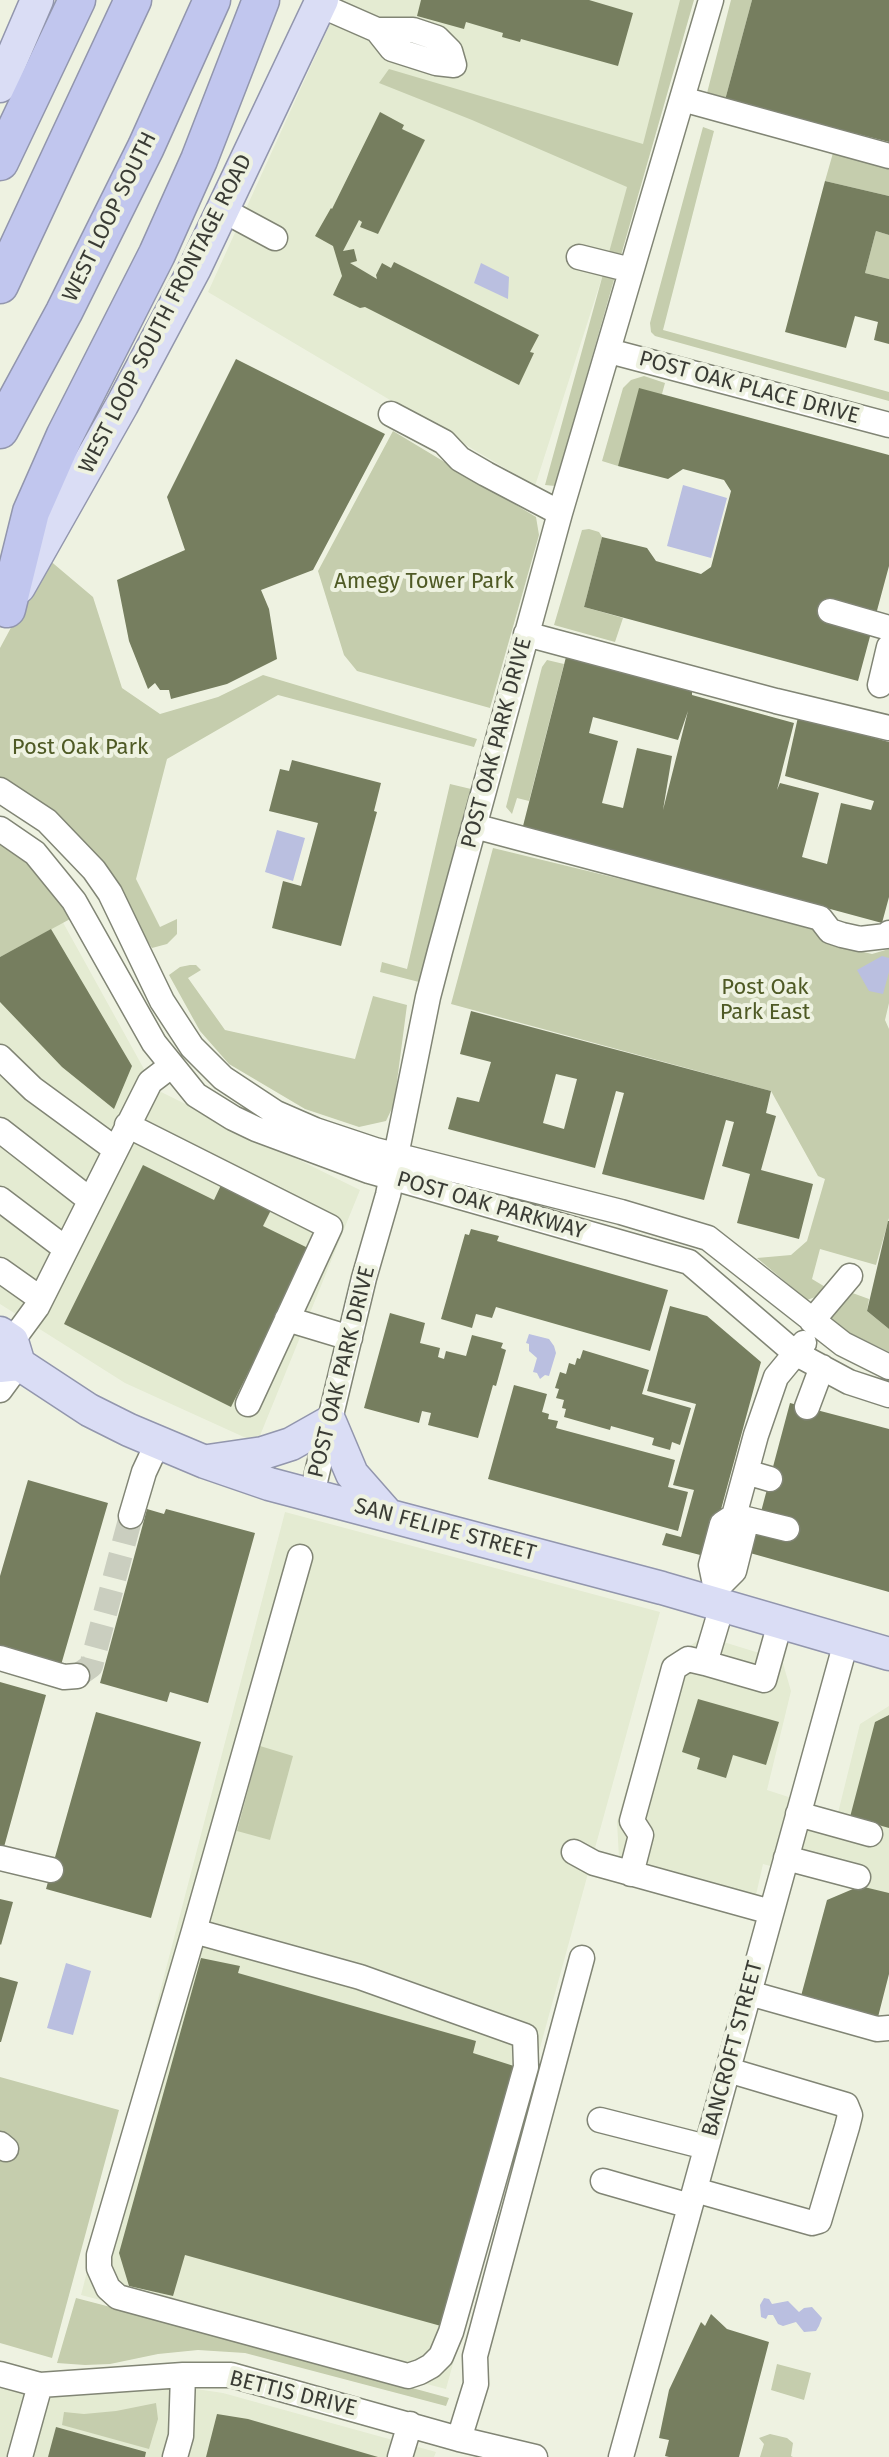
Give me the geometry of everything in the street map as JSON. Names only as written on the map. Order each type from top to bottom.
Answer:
[{"type":"highway","points":[[0,162],[77,0]]},
{"type":"highway","points":[[0,285],[133,0]]},
{"type":"highway","name":"WEST LOOP SOUTH","points":[[0,430],[64,312],[146,147],[212,0]]},
{"type":"highway","points":[[4,616],[31,512],[65,435],[157,254],[199,160],[261,0]]},
{"type":"main road","points":[[0,86],[37,0]]},
{"type":"main road","name":"WEST LOOP SOUTH FRONTAGE ROAD","points":[[4,616],[195,268],[321,3]]},
{"type":"main road","name":"SAN FELIPE STREET","points":[[8,1351],[89,1410],[205,1462],[269,1484],[717,1599],[780,1623],[889,1654]]},
{"type":"main road","points":[[205,1462],[263,1453],[291,1444],[330,1422],[352,1474],[388,1515]]},
{"type":"street","name":"POST OAK PARK DRIVE","points":[[312,1494],[394,1167],[428,997],[560,513],[711,0]]},
{"type":"street","points":[[321,3],[377,30]]},
{"type":"street","points":[[682,99],[889,156]]},
{"type":"street","points":[[223,210],[275,238]]},
{"type":"street","points":[[579,257],[631,270]]},
{"type":"street","name":"POST OAK PLACE DRIVE","points":[[609,351],[889,425]]},
{"type":"street","points":[[391,414],[444,442],[460,459],[473,467],[560,513]]},
{"type":"street","points":[[830,611],[889,628]]},
{"type":"street","points":[[526,634],[889,728]]},
{"type":"street","points":[[880,685],[889,647]]},
{"type":"street","name":"POST OAK PARKWAY","points":[[0,790],[47,821],[94,870],[110,893],[162,1001],[192,1047],[223,1078],[276,1113],[394,1167],[621,1212],[708,1238],[843,1344],[889,1367]]},
{"type":"street","points":[[474,826],[820,918],[830,931],[842,935],[860,939],[889,933]]},
{"type":"street","name":"POST OAK PARKWAY","points":[[0,829],[35,853],[74,901],[154,1043],[196,1095],[256,1129],[394,1167],[689,1262],[795,1353],[849,1382],[889,1395]]},
{"type":"street","points":[[121,987],[149,972]]},
{"type":"street","points":[[0,1057],[33,1089],[115,1149]]},
{"type":"street","points":[[0,1390],[8,1351],[41,1299],[127,1125],[150,1082],[171,1066]]},
{"type":"street","points":[[127,1125],[330,1227],[248,1404]]},
{"type":"street","points":[[0,1130],[90,1200]]},
{"type":"street","points":[[0,1199],[66,1249]]},
{"type":"street","points":[[0,1270],[41,1299]]},
{"type":"street","points":[[705,1663],[717,1599],[734,1571],[744,1531],[734,1516],[776,1377],[850,1276]]},
{"type":"street","points":[[287,1319],[350,1338]]},
{"type":"street","points":[[807,1407],[822,1367]]},
{"type":"street","points":[[131,1516],[144,1472],[158,1442]]},
{"type":"street","points":[[746,1472],[770,1479]]},
{"type":"street","points":[[734,1516],[787,1529]]},
{"type":"street","points":[[194,1931],[360,1977],[525,2036],[526,2067],[451,2332],[441,2356],[420,2372],[408,2376],[118,2297],[103,2281],[99,2268],[99,2255],[300,1557]]},
{"type":"street","points":[[631,1874],[641,1835],[632,1821],[674,1668],[688,1659],[764,1680],[780,1623]]},
{"type":"street","name":"BANCROFT STREET","points":[[621,2457],[846,1642]]},
{"type":"street","points":[[0,1658],[64,1677],[77,1676]]},
{"type":"street","points":[[792,1836],[864,1855],[792,1836]]},
{"type":"street","points":[[574,1852],[594,1863],[771,1912]]},
{"type":"street","points":[[0,1858],[51,1870]]},
{"type":"street","points":[[459,2439],[476,2384],[475,2356],[582,1958]]},
{"type":"street","points":[[749,1993],[877,2029],[889,2028]]},
{"type":"street","points":[[603,2181],[812,2223],[819,2221],[850,2115],[846,2105],[728,2070]]},
{"type":"street","points":[[600,2120],[706,2147]]},
{"type":"street","name":"BETTIS DRIVE","points":[[0,2374],[40,2385],[183,2375],[231,2375],[529,2456]]},
{"type":"street","points":[[175,2457],[181,2436],[183,2375]]},
{"type":"street","points":[[20,2457],[40,2385]]},
{"type":"street","points":[[400,2457],[410,2424]]},
{"type":"shaded area","points":[[341,0],[691,0],[535,486],[208,292]]},
{"type":"shaded area","points":[[60,917],[155,1089],[360,1190],[257,1443],[125,1383],[0,1304],[0,951]]},
{"type":"shaded area","points":[[285,1512],[660,1612],[446,2389],[81,2295]]},
{"type":"shaded area","points":[[704,1636],[782,1660],[791,1691],[767,1790],[838,1813],[860,1724],[889,1706],[889,1898],[763,1864],[756,1895],[619,1858],[617,1822],[662,1666]]},
{"type":"shaded area","points":[[0,2378],[162,2384],[223,2393],[436,2452],[434,2457],[0,2457]]},
{"type":"green space","points":[[680,0],[694,0],[555,486],[545,485],[627,187],[379,83],[389,69],[643,144]]},
{"type":"green space","points":[[731,0],[752,0],[725,100],[707,93]]},
{"type":"green space","points":[[703,127],[714,131],[663,330],[889,392],[889,401],[655,336],[651,332],[650,323]]},
{"type":"green space","points":[[833,153],[889,169],[889,196],[825,181]]},
{"type":"green space","points":[[876,231],[889,235],[889,279],[865,273]]},
{"type":"green space","points":[[644,376],[665,383],[662,394],[618,466],[602,461],[623,388],[631,380]]},
{"type":"green space","name":"Amegy Tower Park","points":[[393,431],[536,517],[539,535],[490,708],[357,671],[344,655],[318,571]]},
{"type":"green space","points":[[582,530],[599,532],[602,537],[584,607],[623,618],[615,642],[554,625]]},
{"type":"green space","name":"Post Oak Park","points":[[48,559],[93,597],[122,688],[160,714],[218,697],[263,675],[477,739],[474,747],[278,695],[167,759],[136,879],[160,927],[177,919],[177,934],[167,944],[152,948],[115,889],[0,784],[0,648]]},
{"type":"green space","points":[[547,660],[564,664],[529,801],[517,798],[512,814],[506,807],[542,667]]},
{"type":"green space","points":[[450,784],[471,789],[419,982],[380,972],[382,962],[407,969]]},
{"type":"green space","points":[[0,840],[46,880],[72,918],[0,957]]},
{"type":"green space","name":"Post Oak Park East","points":[[493,848],[810,925],[847,948],[872,954],[889,949],[889,1003],[885,1020],[889,1029],[889,1218],[876,1265],[820,1249],[812,1279],[832,1291],[807,1300],[757,1258],[791,1255],[807,1241],[825,1179],[818,1176],[771,1091],[451,1004]]},
{"type":"green space","points":[[196,965],[201,970],[188,978],[225,1030],[355,1059],[373,996],[407,1005],[394,1104],[386,1121],[359,1127],[305,1109],[229,1064],[200,1031],[169,975],[180,967]]},
{"type":"green space","points":[[847,1291],[869,1299],[867,1311],[889,1329],[889,1352],[848,1332],[826,1315]]},
{"type":"green space","points":[[260,1746],[293,1756],[270,1840],[237,1831]]},
{"type":"green space","points":[[0,2077],[119,2110],[52,2358],[0,2343]]},
{"type":"green space","points":[[76,2298],[449,2398],[446,2406],[245,2353],[198,2350],[110,2364],[57,2363]]},
{"type":"green space","points":[[777,2364],[811,2373],[804,2400],[771,2390]]},
{"type":"green space","points":[[156,2403],[158,2419],[149,2449],[62,2425],[64,2412],[116,2411]]},
{"type":"green space","points":[[770,2434],[787,2438],[793,2443],[793,2457],[760,2457],[764,2444],[759,2438]]},
{"type":"water","points":[[481,263],[509,277],[508,299],[474,283]]},
{"type":"water","points":[[683,485],[727,498],[711,558],[667,546]]},
{"type":"water","points":[[277,830],[305,838],[293,881],[265,872]]},
{"type":"water","points":[[882,956],[889,958],[883,994],[869,991],[857,970]]},
{"type":"water","points":[[529,1334],[549,1339],[554,1346],[556,1353],[549,1376],[540,1379],[533,1372],[537,1358],[526,1343]]},
{"type":"water","points":[[66,1963],[91,1971],[73,2035],[47,2028]]},
{"type":"water","points":[[764,2298],[772,2304],[788,2301],[799,2312],[812,2307],[822,2318],[819,2326],[816,2331],[804,2332],[796,2322],[783,2326],[773,2315],[768,2315],[766,2319],[761,2317],[760,2305]]},
{"type":"building","points":[[421,0],[589,0],[633,13],[618,66],[521,39],[520,42],[502,37],[503,33],[466,22],[464,29],[417,16]]},
{"type":"building","points":[[752,0],[889,0],[889,142],[725,100]]},
{"type":"building","points":[[380,112],[404,125],[402,129],[425,140],[378,234],[360,227],[362,222],[359,220],[343,251],[354,249],[357,261],[350,263],[377,279],[382,263],[391,268],[394,262],[539,335],[519,385],[365,307],[360,308],[333,295],[342,276],[333,246],[315,236],[332,209]]},
{"type":"building","points":[[825,181],[889,196],[889,235],[876,231],[865,273],[889,279],[889,344],[874,340],[878,322],[855,316],[846,348],[785,332]]},
{"type":"building","points":[[236,359],[385,434],[313,570],[261,590],[269,609],[277,659],[227,684],[171,699],[169,690],[160,690],[155,683],[148,689],[129,641],[117,580],[185,550],[167,497]]},
{"type":"building","points":[[639,388],[889,455],[889,566],[858,681],[584,607],[602,537],[647,548],[656,561],[701,574],[711,567],[731,491],[724,480],[683,469],[668,479],[618,466]]},
{"type":"building","points":[[566,657],[692,690],[692,695],[794,723],[777,790],[780,783],[819,793],[802,857],[827,864],[841,803],[871,810],[874,801],[785,776],[798,717],[889,742],[889,897],[882,923],[523,826]],"holes":[[[688,711],[663,810],[672,756],[637,748],[623,808],[602,803],[618,741],[589,733],[593,717],[678,740]]]},
{"type":"building","points":[[292,760],[381,783],[374,811],[377,812],[341,946],[272,928],[283,881],[301,886],[318,823],[269,811],[280,769],[289,771]]},
{"type":"building","points":[[51,929],[132,1066],[114,1109],[62,1067],[0,1002],[0,957]]},
{"type":"building","points":[[471,1011],[771,1091],[766,1113],[776,1116],[761,1170],[813,1184],[799,1239],[737,1223],[750,1174],[722,1166],[734,1122],[726,1120],[704,1200],[602,1174],[624,1093],[616,1091],[595,1168],[448,1129],[457,1097],[479,1102],[491,1062],[460,1054]],"holes":[[[556,1074],[577,1079],[564,1129],[543,1123]]]},
{"type":"building","points":[[143,1165],[214,1200],[222,1183],[272,1208],[263,1226],[310,1249],[231,1407],[64,1324]]},
{"type":"building","points":[[889,1221],[889,1329],[867,1311]]},
{"type":"building","points":[[471,1229],[499,1236],[497,1241],[668,1290],[650,1351],[496,1307],[492,1318],[476,1314],[472,1328],[441,1319],[465,1234],[469,1235]]},
{"type":"building","points":[[670,1306],[707,1316],[761,1362],[710,1550],[704,1556],[662,1545],[666,1533],[681,1537],[694,1490],[673,1485],[696,1404],[647,1391]]},
{"type":"building","points":[[390,1313],[425,1323],[420,1343],[440,1348],[438,1357],[444,1359],[446,1351],[466,1356],[472,1335],[503,1343],[501,1348],[506,1350],[478,1438],[428,1425],[431,1413],[422,1411],[419,1423],[364,1408]]},
{"type":"building","points":[[583,1350],[649,1370],[642,1394],[691,1408],[680,1445],[672,1442],[670,1450],[652,1445],[654,1438],[564,1417],[564,1400],[556,1398],[559,1389],[555,1388],[560,1372],[566,1374],[569,1363],[575,1365]]},
{"type":"building","points":[[514,1385],[547,1394],[542,1412],[549,1414],[548,1419],[558,1421],[556,1428],[675,1460],[668,1487],[688,1492],[678,1531],[488,1479]]},
{"type":"building","points":[[790,1403],[889,1429],[889,1592],[750,1553]]},
{"type":"building","points":[[28,1480],[108,1503],[61,1665],[0,1647],[0,1576]]},
{"type":"building","points":[[147,1509],[164,1514],[166,1509],[255,1533],[208,1703],[170,1692],[167,1702],[100,1683]]},
{"type":"building","points":[[0,1682],[46,1695],[4,1847],[0,1846]]},
{"type":"building","points":[[698,1699],[779,1722],[766,1765],[733,1755],[726,1778],[697,1769],[700,1758],[682,1752]]},
{"type":"building","points":[[96,1712],[201,1742],[151,1918],[46,1889]]},
{"type":"building","points":[[889,1715],[889,1828],[850,1817],[875,1722]]},
{"type":"building","points":[[860,1886],[889,1893],[889,1974],[878,2017],[801,1996],[827,1900]]},
{"type":"building","points":[[0,1899],[13,1902],[1,1945],[0,1944]]},
{"type":"building","points":[[201,1958],[240,1966],[238,1973],[476,2041],[473,2053],[517,2067],[441,2326],[185,2255],[173,2296],[129,2286],[119,2253]]},
{"type":"building","points":[[0,1977],[18,1982],[1,2042],[0,2042]]},
{"type":"building","points":[[711,2314],[727,2329],[769,2342],[739,2457],[665,2456],[669,2440],[659,2438],[669,2390],[701,2322],[705,2326]]},
{"type":"building","points":[[217,2414],[248,2419],[378,2457],[206,2457]]},
{"type":"building","points":[[56,2427],[146,2452],[145,2457],[48,2457]]},
{"type":"tunnel","points":[[77,1676],[91,1666],[131,1516]]}]
